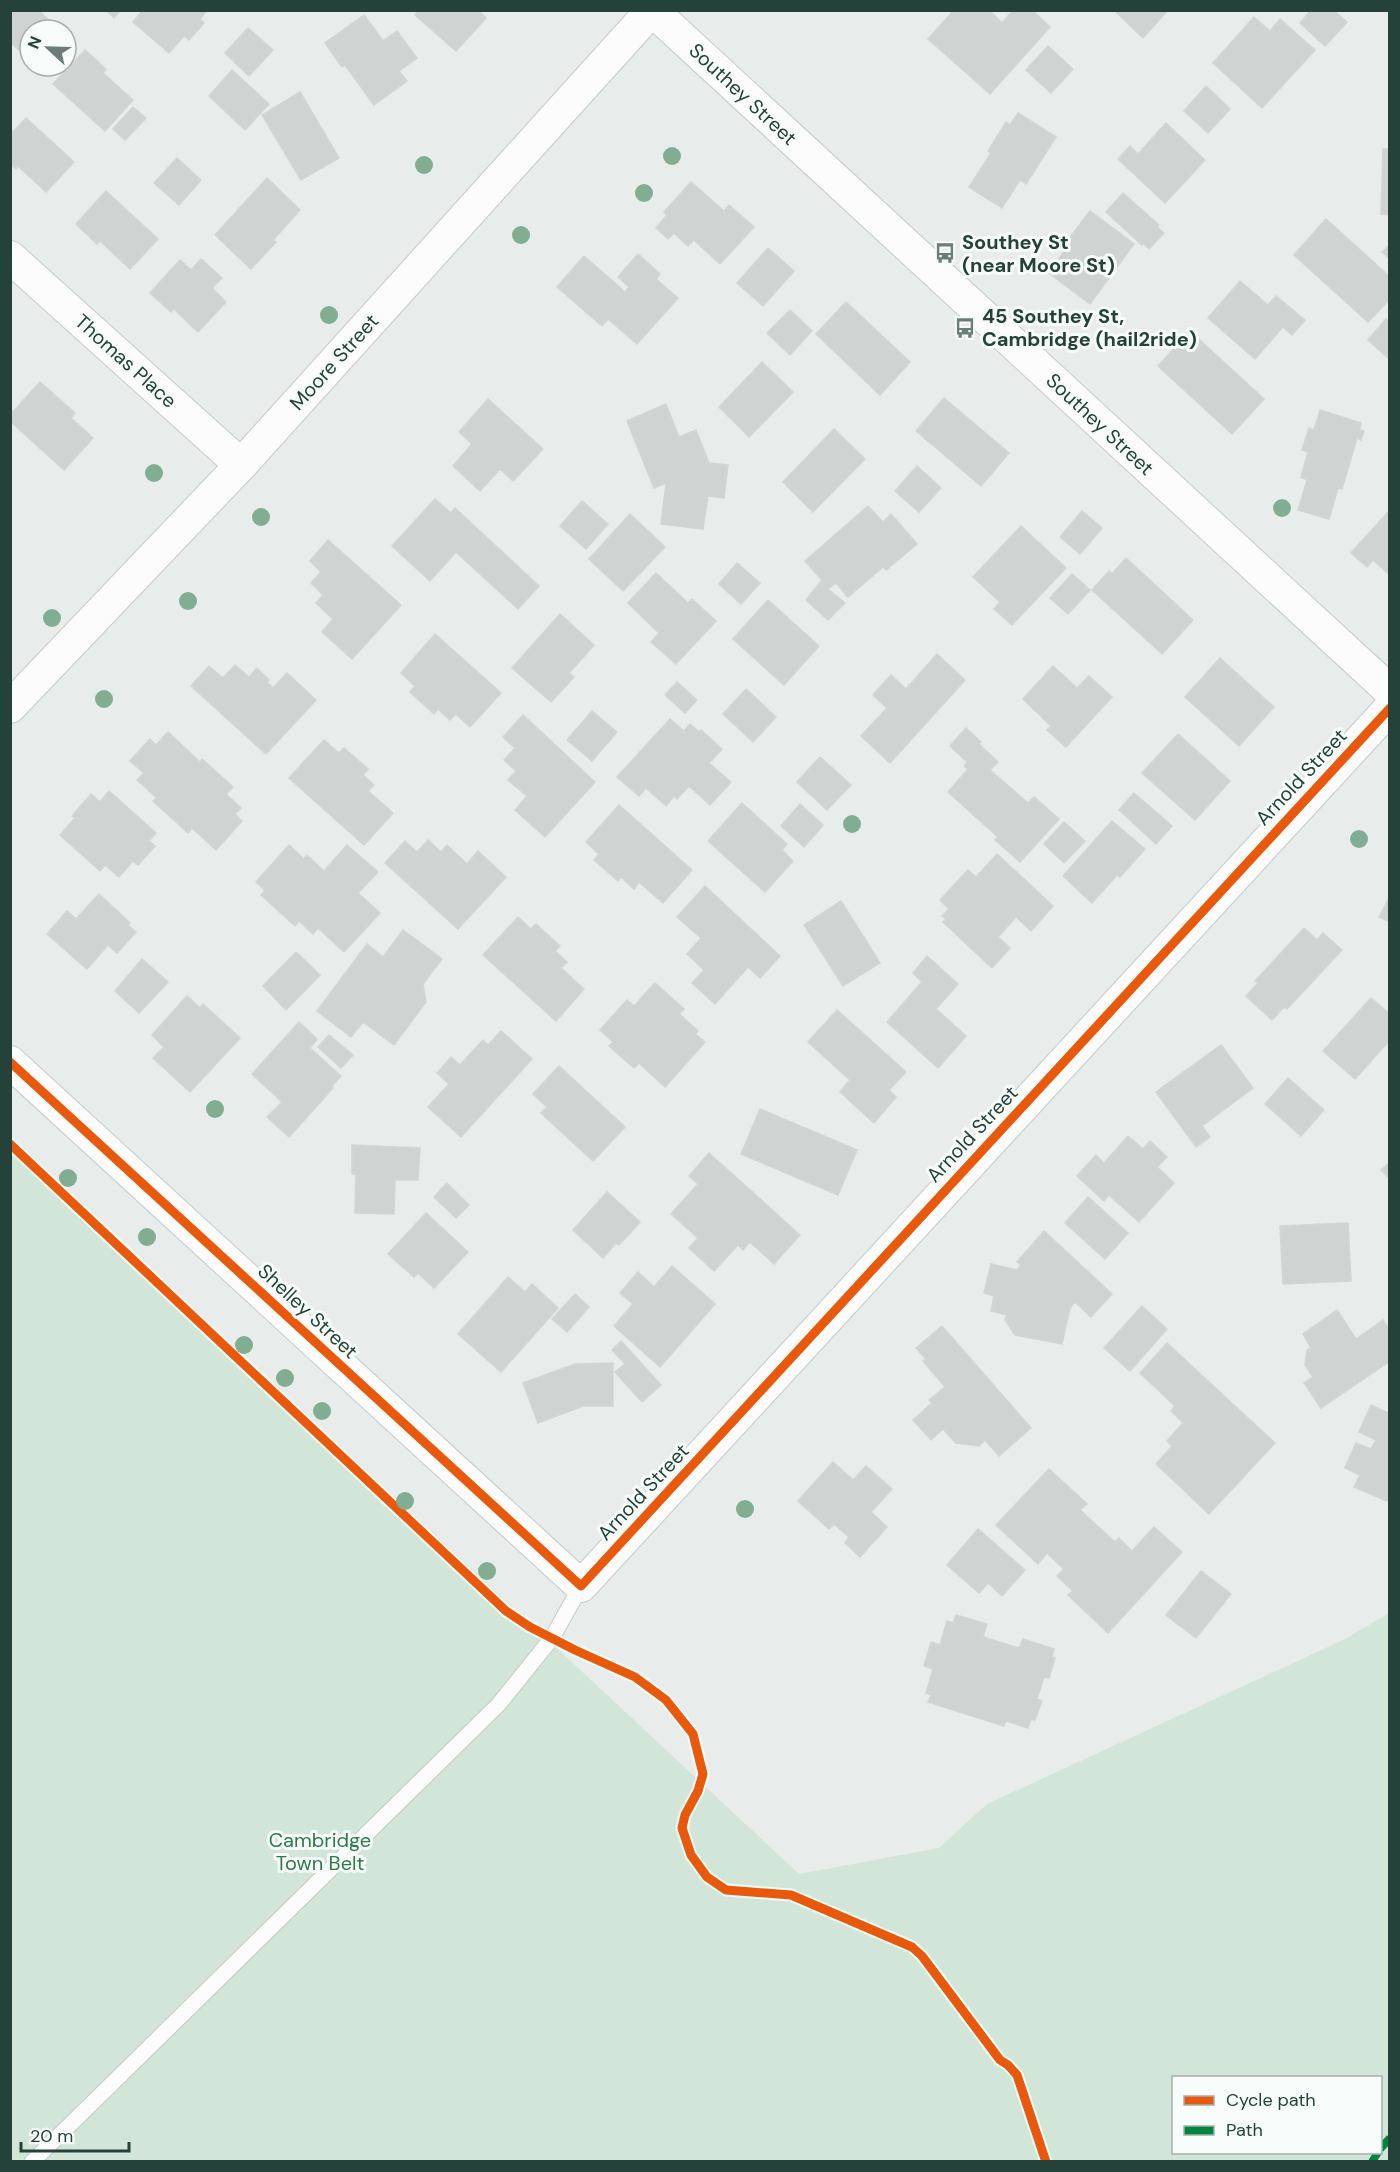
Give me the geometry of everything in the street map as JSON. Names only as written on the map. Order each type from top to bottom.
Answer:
[{"type":"street","name":"Moore Street","points":[[10,707],[241,465],[652,10]]},
{"type":"street","name":"Southey Street","points":[[652,10],[1388,709]]},
{"type":"street","name":"Thomas Place","points":[[10,257],[241,465]]},
{"type":"street","name":"Arnold Street","points":[[581,1586],[1388,709]]},
{"type":"street","name":"Shelley Street","points":[[10,1062],[581,1586]]},
{"type":"lane","points":[[32,2162],[499,1704],[552,1638],[581,1586]]},
{"type":"green space","name":"Cambridge Town Belt","points":[[10,1138],[799,1874],[939,1848],[987,1804],[1343,1640],[1389,1613],[1389,2161],[11,2161]]},
{"type":"building","points":[[10,10],[38,10],[47,18],[18,18],[18,49],[10,42]]},
{"type":"building","points":[[106,10],[121,10],[114,18]]},
{"type":"building","points":[[143,10],[207,10],[200,19],[204,23],[189,40],[184,36],[169,53],[133,22]]},
{"type":"building","points":[[419,10],[478,10],[486,18],[456,51],[415,15]]},
{"type":"building","points":[[954,10],[989,10],[1002,23],[1013,10],[1032,10],[1050,27],[990,94],[928,39]]},
{"type":"building","points":[[1114,10],[1168,10],[1143,38]]},
{"type":"building","points":[[1311,10],[1333,10],[1347,22],[1325,46],[1300,23]]},
{"type":"building","points":[[364,15],[383,41],[397,31],[417,58],[399,71],[407,81],[374,105],[345,65],[342,67],[325,43]]},
{"type":"building","points":[[1254,17],[1270,31],[1280,19],[1315,50],[1262,108],[1213,63]]},
{"type":"building","points":[[248,28],[273,50],[249,76],[225,53]]},
{"type":"building","points":[[1048,46],[1073,69],[1051,93],[1026,70]]},
{"type":"building","points":[[85,50],[106,69],[103,73],[133,100],[105,131],[53,84],[59,78],[78,78],[78,57]]},
{"type":"building","points":[[232,70],[269,104],[245,130],[209,96]]},
{"type":"building","points":[[1206,86],[1230,109],[1208,133],[1184,111]]},
{"type":"building","points":[[300,92],[339,158],[301,180],[262,115]]},
{"type":"building","points":[[133,107],[146,118],[125,140],[113,129]]},
{"type":"building","points":[[1018,113],[1056,137],[1026,184],[1020,180],[1002,208],[969,187],[991,153],[988,151],[1006,122],[1010,125]]},
{"type":"building","points":[[26,118],[74,162],[46,192],[18,166],[16,169],[10,164],[10,135]]},
{"type":"building","points":[[1166,123],[1205,160],[1165,203],[1118,159],[1130,146],[1138,154]]},
{"type":"building","points":[[1383,149],[1390,149],[1390,215],[1381,214]]},
{"type":"building","points":[[177,158],[201,180],[179,205],[154,183]]},
{"type":"building","points":[[267,178],[300,210],[273,240],[276,242],[251,269],[215,235]]},
{"type":"building","points":[[691,182],[724,211],[729,205],[754,227],[720,264],[694,240],[688,246],[674,233],[668,239],[656,228],[667,215],[664,212]]},
{"type":"building","points":[[106,191],[158,239],[130,269],[100,241],[97,244],[76,224]]},
{"type":"building","points":[[1123,193],[1159,225],[1157,227],[1164,233],[1149,249],[1106,212]]},
{"type":"building","points":[[1090,211],[1134,244],[1090,304],[1049,273],[1064,251],[1061,249]]},
{"type":"building","points":[[1326,219],[1390,277],[1390,299],[1368,322],[1294,255]]},
{"type":"building","points":[[1390,245],[1390,259],[1382,252]]},
{"type":"building","points":[[768,248],[794,271],[763,306],[737,283]]},
{"type":"building","points":[[638,254],[660,274],[656,279],[678,298],[637,344],[608,319],[602,326],[557,287],[584,256],[625,292],[629,287],[618,277]]},
{"type":"building","points":[[201,259],[222,278],[212,288],[226,302],[198,332],[174,309],[171,312],[150,293],[180,260],[191,270]]},
{"type":"building","points":[[1240,281],[1268,305],[1276,296],[1305,320],[1292,335],[1283,327],[1255,359],[1208,318]]},
{"type":"building","points":[[846,302],[910,362],[880,395],[816,334]]},
{"type":"building","points":[[790,310],[812,331],[790,355],[767,333]]},
{"type":"building","points":[[1386,319],[1390,322],[1390,360],[1368,340]]},
{"type":"building","points":[[1190,331],[1264,399],[1232,434],[1158,366]]},
{"type":"building","points":[[762,362],[793,392],[749,437],[719,407]]},
{"type":"building","points":[[40,382],[75,413],[71,418],[93,438],[64,470],[10,421],[10,415]]},
{"type":"building","points":[[944,398],[1009,453],[981,486],[916,431]]},
{"type":"building","points":[[488,399],[543,449],[513,481],[500,469],[480,491],[453,466],[472,444],[459,432]]},
{"type":"building","points":[[666,404],[679,437],[696,430],[709,463],[728,465],[724,498],[708,496],[703,529],[661,524],[666,483],[654,488],[627,421]]},
{"type":"building","points":[[1320,410],[1361,423],[1360,430],[1364,431],[1361,440],[1357,438],[1342,489],[1338,488],[1329,519],[1298,510],[1307,480],[1301,477],[1308,452],[1302,450],[1309,428],[1314,430]]},
{"type":"building","points":[[834,429],[865,459],[813,512],[783,482]]},
{"type":"building","points":[[917,466],[941,488],[919,512],[895,491]]},
{"type":"building","points":[[435,499],[451,513],[455,508],[539,586],[518,609],[456,552],[430,581],[392,546]]},
{"type":"building","points":[[582,501],[608,524],[586,549],[560,526]]},
{"type":"building","points":[[868,506],[883,522],[891,514],[917,544],[886,570],[883,567],[848,597],[836,583],[828,589],[845,603],[828,620],[806,600],[822,580],[805,561]]},
{"type":"building","points":[[1390,510],[1390,575],[1373,560],[1367,567],[1351,553]]},
{"type":"building","points":[[1082,511],[1102,528],[1080,554],[1060,537]]},
{"type":"building","points":[[630,514],[665,547],[623,591],[589,559]]},
{"type":"building","points":[[1021,526],[1066,568],[1012,625],[994,609],[1000,602],[973,577]]},
{"type":"building","points":[[328,540],[401,605],[352,659],[322,632],[333,619],[316,603],[323,595],[311,583],[321,572],[310,561]]},
{"type":"building","points":[[1126,558],[1193,620],[1162,654],[1092,590],[1109,571],[1112,574]]},
{"type":"building","points":[[737,563],[760,583],[741,604],[719,584]]},
{"type":"building","points":[[656,573],[688,603],[692,599],[716,621],[676,664],[651,642],[659,633],[628,603]]},
{"type":"building","points":[[1072,574],[1090,590],[1068,614],[1050,598]]},
{"type":"building","points":[[768,600],[819,646],[784,685],[733,639]]},
{"type":"building","points":[[560,614],[594,645],[569,673],[574,677],[551,702],[512,668]]},
{"type":"building","points":[[435,634],[501,693],[470,727],[456,714],[450,720],[438,709],[434,714],[410,692],[415,686],[401,673]]},
{"type":"building","points":[[937,654],[965,680],[890,763],[861,736],[887,708],[873,695],[891,675],[906,689]]},
{"type":"building","points":[[1220,658],[1274,707],[1239,746],[1185,697]]},
{"type":"building","points":[[235,665],[249,677],[257,668],[269,680],[267,682],[273,688],[287,673],[316,700],[266,754],[191,686],[209,666],[223,678]]},
{"type":"building","points":[[1053,666],[1077,688],[1089,676],[1112,697],[1066,747],[1047,730],[1051,726],[1023,699]]},
{"type":"building","points":[[677,682],[697,700],[685,713],[665,695]]},
{"type":"building","points":[[746,689],[776,717],[753,742],[723,714]]},
{"type":"building","points":[[592,711],[617,732],[592,761],[567,740]]},
{"type":"building","points":[[523,715],[595,782],[545,837],[515,810],[527,796],[508,780],[516,771],[504,760],[515,748],[503,737]]},
{"type":"building","points":[[670,719],[684,731],[690,724],[699,732],[701,730],[722,749],[709,763],[731,782],[710,805],[689,786],[677,799],[674,796],[666,806],[646,788],[639,796],[617,777]]},
{"type":"building","points":[[966,728],[998,762],[990,770],[1028,803],[1034,797],[1059,819],[1020,862],[995,840],[998,837],[948,792],[968,769],[964,766],[967,762],[950,746]]},
{"type":"building","points":[[168,732],[200,762],[202,759],[233,787],[226,794],[241,808],[235,814],[242,821],[216,850],[192,828],[188,833],[153,801],[157,798],[137,780],[144,773],[130,761],[150,739],[156,745]]},
{"type":"building","points":[[1178,734],[1230,781],[1195,820],[1142,773]]},
{"type":"building","points":[[324,740],[339,753],[344,748],[368,769],[363,775],[374,785],[368,791],[393,813],[364,845],[289,778]]},
{"type":"building","points":[[820,757],[851,785],[827,810],[797,782]]},
{"type":"building","points":[[109,791],[156,833],[149,841],[155,846],[138,865],[133,861],[119,877],[105,865],[100,871],[60,835],[75,818],[72,816],[91,794],[100,802]]},
{"type":"building","points":[[1134,793],[1172,826],[1156,844],[1119,810]]},
{"type":"building","points":[[742,803],[787,844],[782,850],[793,861],[765,892],[708,841]]},
{"type":"building","points":[[800,804],[823,825],[804,847],[781,826]]},
{"type":"building","points":[[619,805],[692,870],[663,903],[639,882],[634,889],[621,877],[618,881],[594,860],[599,854],[586,842]]},
{"type":"building","points":[[1112,821],[1145,849],[1092,903],[1063,876]]},
{"type":"building","points":[[1064,822],[1085,841],[1064,863],[1044,844]]},
{"type":"building","points":[[428,840],[441,852],[447,845],[467,864],[478,851],[506,877],[458,929],[385,863],[405,841],[417,852]]},
{"type":"building","points":[[289,845],[304,859],[307,855],[324,871],[347,845],[378,872],[358,893],[380,913],[344,952],[318,928],[313,934],[299,921],[295,926],[261,895],[265,890],[256,882]]},
{"type":"building","points":[[997,854],[1053,906],[1031,931],[1016,917],[998,937],[1010,948],[992,968],[943,922],[946,919],[942,916],[949,909],[940,900],[968,870],[976,877]]},
{"type":"building","points":[[705,886],[780,956],[760,978],[748,967],[715,1004],[692,983],[704,970],[687,954],[701,938],[677,917]]},
{"type":"building","points":[[99,894],[130,923],[128,925],[136,932],[117,953],[108,945],[87,969],[47,934],[67,911],[76,919]]},
{"type":"building","points":[[1390,896],[1390,922],[1379,917]]},
{"type":"building","points":[[841,901],[880,963],[843,986],[804,925]]},
{"type":"building","points":[[518,917],[531,929],[536,924],[560,946],[555,951],[567,962],[561,968],[584,989],[556,1021],[483,955]]},
{"type":"building","points":[[1304,928],[1317,940],[1323,933],[1342,950],[1287,1009],[1284,1007],[1272,1020],[1246,996],[1258,983],[1255,981]]},
{"type":"building","points":[[403,930],[442,959],[423,984],[426,1002],[394,1045],[363,1022],[351,1037],[317,1011],[367,944],[383,957]]},
{"type":"building","points":[[296,952],[320,975],[286,1010],[263,986]]},
{"type":"building","points":[[927,956],[958,984],[936,1009],[966,1036],[938,1068],[887,1022],[922,982],[913,973]]},
{"type":"building","points":[[142,959],[168,982],[139,1013],[115,991]]},
{"type":"building","points":[[655,983],[684,1009],[679,1014],[698,1031],[695,1034],[705,1042],[665,1087],[639,1063],[634,1068],[609,1046],[613,1042],[600,1030],[627,1000],[634,1006]]},
{"type":"building","points":[[187,996],[200,1008],[203,1004],[240,1038],[190,1092],[153,1058],[164,1047],[152,1035]]},
{"type":"building","points":[[1371,998],[1390,1014],[1390,1040],[1355,1079],[1323,1051]]},
{"type":"building","points":[[837,1010],[906,1072],[889,1090],[896,1097],[874,1123],[840,1092],[850,1080],[808,1042]]},
{"type":"building","points":[[299,1022],[317,1039],[310,1048],[341,1076],[289,1137],[267,1117],[282,1102],[252,1074]]},
{"type":"building","points":[[501,1031],[532,1059],[461,1137],[428,1107],[449,1084],[437,1073],[451,1057],[460,1065],[483,1040],[488,1045]]},
{"type":"building","points":[[329,1035],[353,1055],[341,1068],[318,1047]]},
{"type":"building","points":[[1221,1045],[1253,1088],[1202,1126],[1210,1137],[1196,1147],[1156,1092]]},
{"type":"building","points":[[559,1066],[625,1127],[593,1161],[541,1113],[547,1107],[533,1094]]},
{"type":"building","points":[[1288,1078],[1324,1110],[1301,1136],[1265,1104]]},
{"type":"building","points":[[760,1109],[857,1150],[838,1195],[741,1154]]},
{"type":"building","points":[[1128,1136],[1143,1149],[1150,1141],[1167,1157],[1157,1167],[1174,1183],[1139,1222],[1109,1195],[1104,1201],[1077,1176],[1096,1155],[1104,1163]]},
{"type":"building","points":[[352,1145],[420,1148],[418,1180],[395,1180],[394,1214],[355,1213],[356,1174],[352,1174]]},
{"type":"building","points":[[709,1153],[800,1235],[774,1264],[750,1242],[743,1250],[738,1245],[714,1271],[689,1248],[698,1238],[671,1214],[698,1184],[689,1176]]},
{"type":"building","points":[[1390,1162],[1390,1179],[1381,1170]]},
{"type":"building","points":[[447,1183],[469,1205],[456,1218],[434,1197]]},
{"type":"building","points":[[607,1192],[640,1222],[619,1245],[616,1243],[603,1258],[573,1230]]},
{"type":"building","points":[[1088,1197],[1128,1233],[1105,1259],[1065,1223]]},
{"type":"building","points":[[426,1213],[468,1252],[434,1288],[418,1273],[414,1277],[388,1254]]},
{"type":"building","points":[[1348,1223],[1351,1281],[1283,1284],[1280,1226]]},
{"type":"building","points":[[1044,1231],[1112,1294],[1091,1317],[1075,1302],[1070,1308],[1062,1344],[1015,1335],[1005,1320],[1007,1315],[991,1311],[994,1296],[984,1293],[991,1264],[1017,1270],[1021,1265],[1017,1262]]},
{"type":"building","points":[[672,1266],[715,1304],[660,1367],[614,1326],[633,1304],[620,1293],[638,1272],[654,1287]]},
{"type":"building","points":[[508,1277],[525,1292],[532,1284],[558,1308],[501,1372],[458,1334]]},
{"type":"building","points":[[575,1294],[589,1307],[567,1332],[552,1319]]},
{"type":"building","points":[[1142,1306],[1167,1329],[1130,1371],[1104,1348]]},
{"type":"building","points":[[1337,1310],[1356,1339],[1383,1320],[1390,1331],[1390,1361],[1321,1408],[1304,1383],[1313,1377],[1305,1365],[1307,1350],[1311,1348],[1303,1334]]},
{"type":"building","points":[[942,1326],[1031,1428],[999,1456],[985,1440],[979,1446],[956,1443],[943,1429],[931,1440],[913,1420],[932,1403],[929,1400],[945,1387],[923,1361],[926,1359],[916,1348]]},
{"type":"building","points":[[621,1341],[661,1385],[642,1402],[615,1372],[625,1364],[612,1350]]},
{"type":"building","points":[[1167,1343],[1275,1443],[1209,1514],[1156,1464],[1172,1446],[1167,1441],[1183,1423],[1171,1411],[1175,1406],[1140,1373]]},
{"type":"building","points":[[613,1363],[613,1406],[583,1406],[538,1423],[523,1383],[575,1364]]},
{"type":"building","points":[[1371,1405],[1390,1414],[1390,1496],[1387,1501],[1354,1487],[1360,1475],[1345,1468],[1356,1443],[1371,1449],[1376,1440],[1359,1432]]},
{"type":"building","points":[[833,1462],[853,1480],[866,1466],[892,1489],[871,1512],[887,1527],[860,1557],[845,1543],[849,1537],[834,1524],[829,1529],[798,1501]]},
{"type":"building","points":[[1049,1469],[1087,1504],[1080,1510],[1115,1542],[1119,1538],[1132,1551],[1154,1527],[1182,1552],[1108,1633],[1068,1595],[1073,1591],[1057,1576],[1064,1569],[1047,1553],[1038,1564],[996,1525]]},
{"type":"building","points":[[978,1529],[1025,1570],[1002,1596],[988,1583],[979,1593],[947,1565]]},
{"type":"building","points":[[1201,1571],[1231,1594],[1196,1638],[1166,1615]]},
{"type":"building","points":[[956,1615],[987,1624],[983,1637],[1019,1648],[1023,1639],[1054,1649],[1052,1657],[1055,1658],[1049,1678],[1044,1677],[1037,1699],[1042,1701],[1035,1720],[1031,1719],[1028,1728],[1006,1721],[1004,1726],[928,1702],[931,1695],[926,1693],[933,1669],[924,1666],[931,1642],[940,1645],[947,1621],[953,1623]]},
{"type":"marked path","points":[[1382,2147],[1390,2138]]},
{"type":"marked path","points":[[1372,2162],[1377,2154]]},
{"type":"cycle path","points":[[10,1062],[581,1586],[1390,708]]},
{"type":"cycle path","points":[[10,1144],[506,1611],[530,1627],[635,1677],[666,1700],[693,1734],[703,1774],[698,1791],[685,1815],[682,1828],[691,1855],[707,1877],[726,1890],[791,1895],[912,1947],[922,1956],[1000,2060],[1017,2075],[1046,2162]]},
{"type":"place","name":"Southey St (near Moore St)","points":[[945,253]]},
{"type":"place","name":"45 Southey St, Cambridge (hail2ride)","points":[[965,328]]}]
